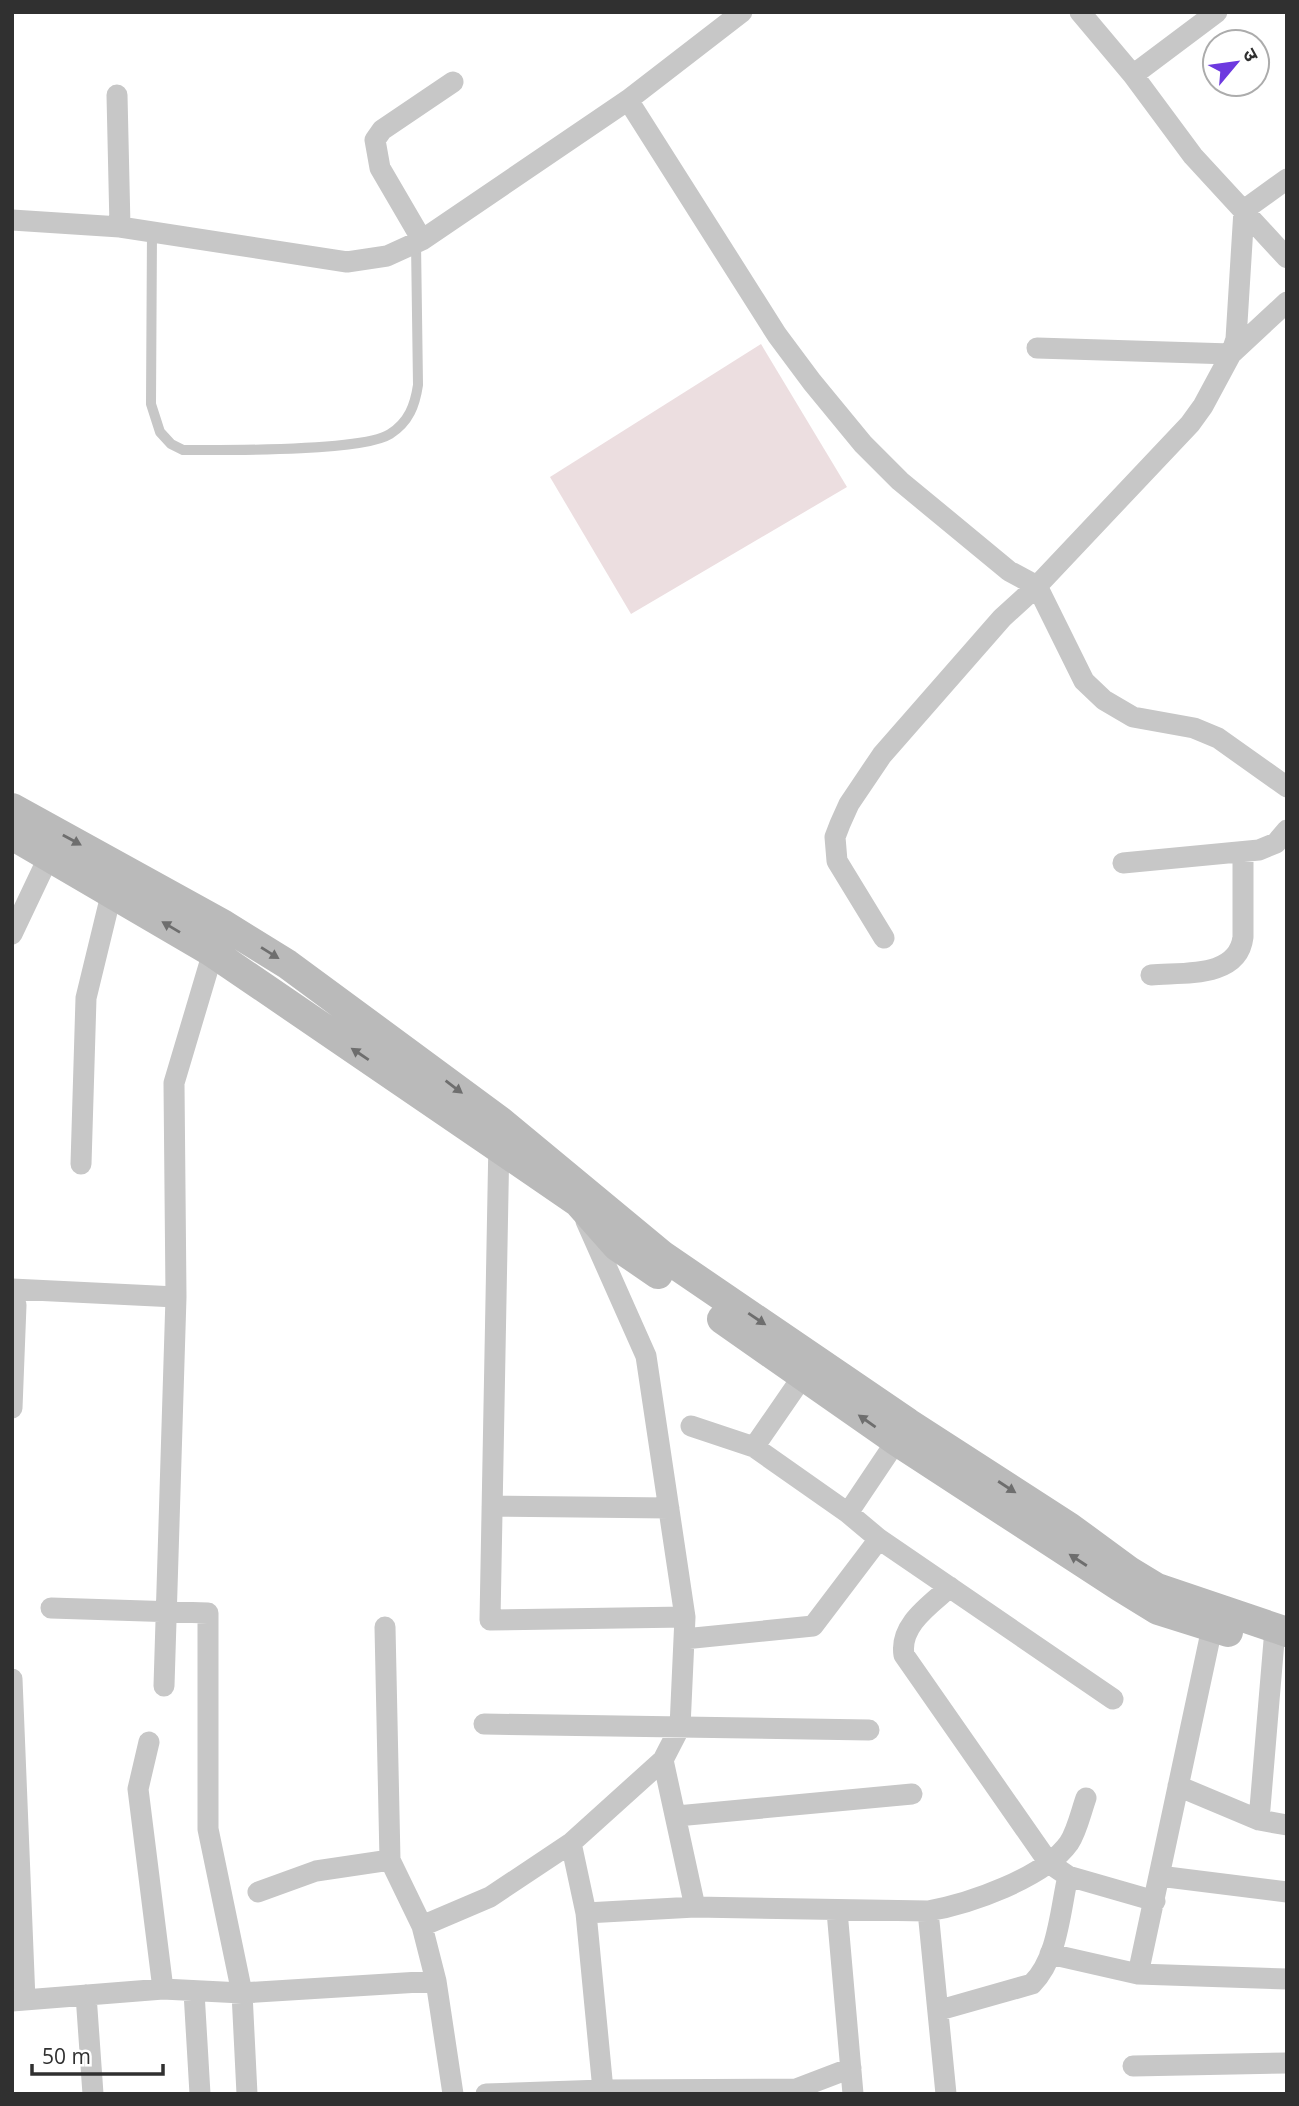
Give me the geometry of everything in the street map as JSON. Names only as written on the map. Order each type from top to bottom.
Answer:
[{"type":"street","points":[[12,220],[152,231],[347,262],[387,256],[419,242],[628,100],[713,20],[742,12]]},
{"type":"street","points":[[1080,12],[1133,75],[1193,156],[1287,258]]},
{"type":"street","points":[[1133,75],[1217,12]]},
{"type":"street","points":[[419,242],[380,168],[375,140],[382,130],[453,82]]},
{"type":"street","points":[[117,95],[120,227]]},
{"type":"street","points":[[628,100],[777,335],[863,444],[900,481],[1009,571],[1037,586],[1084,681],[1104,700],[1133,717],[1194,728],[1218,738],[1287,787]]},
{"type":"street","points":[[1244,210],[1287,179]]},
{"type":"street","points":[[884,938],[837,862],[835,837],[849,804],[883,755],[1002,618],[1037,586],[1190,424],[1203,406],[1231,354],[1236,339],[1244,210]]},
{"type":"street","points":[[1037,348],[1231,354],[1287,302]]},
{"type":"street","points":[[12,808],[224,925],[298,972],[581,1197],[903,1432],[1153,1596],[1212,1628],[1242,1634],[1281,1631]]},
{"type":"street","points":[[1124,863],[1243,852],[1269,847],[1287,830]]},
{"type":"street","points":[[12,835],[112,891],[212,952],[500,1135]]},
{"type":"street","points":[[1151,975],[1219,968],[1236,956],[1242,947],[1243,937],[1243,852]]},
{"type":"street","points":[[12,934],[49,856]]},
{"type":"street","points":[[80,1164],[86,998],[112,891]]},
{"type":"street","points":[[164,1686],[176,1297],[174,1083],[212,952],[224,925]]},
{"type":"street","points":[[500,1135],[490,1620],[685,1617]]},
{"type":"street","points":[[581,1197],[617,1245],[803,1377],[903,1432]]},
{"type":"street","points":[[422,1926],[490,1898],[571,1843],[663,1759],[680,1727],[685,1617],[646,1356],[581,1197]]},
{"type":"street","points":[[12,1289],[176,1297]]},
{"type":"street","points":[[12,1304],[16,1305],[12,1408]]},
{"type":"street","points":[[754,1447],[803,1377]]},
{"type":"street","points":[[691,1426],[754,1447],[848,1513],[879,1539],[1113,1699]]},
{"type":"street","points":[[848,1513],[903,1432]]},
{"type":"street","points":[[492,1506],[669,1508]]},
{"type":"street","points":[[684,1639],[813,1626],[879,1539]]},
{"type":"street","points":[[950,1587],[907,1630],[901,1642],[904,1655],[1049,1863],[1068,1876],[1155,1901]]},
{"type":"street","points":[[1153,1596],[1281,1631]]},
{"type":"street","points":[[51,1608],[166,1614],[208,1613],[208,1829],[242,1993],[247,2094]]},
{"type":"street","points":[[385,1627],[390,1860],[422,1926],[436,1981],[453,2094]]},
{"type":"street","points":[[1138,1974],[1212,1628]]},
{"type":"street","points":[[1259,1820],[1281,1631]]},
{"type":"street","points":[[12,1679],[18,2000],[163,1989],[242,1993],[436,1981]]},
{"type":"street","points":[[484,1724],[869,1730]]},
{"type":"street","points":[[149,1742],[138,1789],[163,1989]]},
{"type":"street","points":[[663,1759],[695,1907]]},
{"type":"street","points":[[1178,1786],[1259,1820],[1287,1825]]},
{"type":"street","points":[[677,1816],[912,1794]]},
{"type":"street","points":[[586,1913],[695,1907],[928,1911],[958,1906],[1049,1863],[1069,1843],[1086,1798]]},
{"type":"street","points":[[571,1843],[586,1913],[604,2092]]},
{"type":"street","points":[[258,1892],[316,1871],[390,1860]]},
{"type":"street","points":[[940,2010],[1031,1984],[1048,1960],[1068,1876]]},
{"type":"street","points":[[1159,1876],[1287,1892]]},
{"type":"street","points":[[837,1911],[853,2094]]},
{"type":"street","points":[[928,1911],[940,2010],[946,2094]]},
{"type":"street","points":[[1048,1960],[1138,1974],[1287,1979]]},
{"type":"street","points":[[194,1992],[200,2094]]},
{"type":"street","points":[[86,1995],[93,2094]]},
{"type":"street","points":[[1133,2066],[1287,2063]]},
{"type":"street","points":[[486,2094],[796,2089],[851,2068]]},
{"type":"lane","points":[[152,231],[151,404],[160,432],[183,450],[355,444],[390,434],[403,423],[415,406],[418,385],[419,242]]},
{"type":"shaded area","points":[[761,344],[847,487],[631,614],[550,477]]}]
